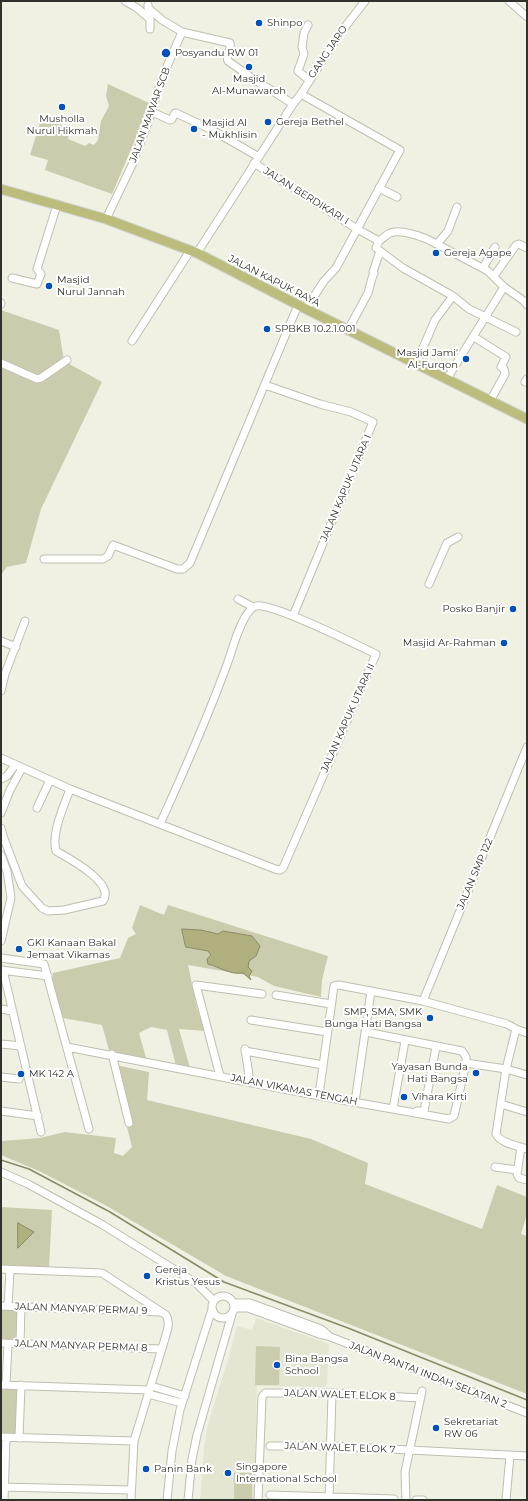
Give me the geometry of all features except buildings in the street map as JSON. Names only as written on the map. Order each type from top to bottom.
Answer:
[{"type":"main road","name":"JALAN KAPUK RAYA","points":[[1,189],[106,219],[194,252],[527,419]]},
{"type":"street","points":[[125,1],[137,8],[150,19],[150,29]]},
{"type":"street","name":"GANG JARO","points":[[293,104],[338,36],[365,1]]},
{"type":"street","points":[[509,1],[527,17]]},
{"type":"street","points":[[148,4],[148,8],[162,20],[182,32],[230,43],[227,58],[228,61],[293,104]]},
{"type":"street","points":[[308,25],[304,33],[302,47],[303,58],[298,71],[309,80]]},
{"type":"street","name":"JALAN MAWAR SCB","points":[[106,219],[132,165],[152,112],[162,78],[182,32]]},
{"type":"street","points":[[44,559],[103,559],[108,556],[114,545],[177,569],[188,565],[265,385],[302,307],[336,268],[400,150],[301,94]]},
{"type":"street","name":"JALAN BERDIKARI I","points":[[132,341],[259,157],[293,104]]},
{"type":"street","points":[[152,112],[170,120],[172,120],[176,113],[212,130],[259,157]]},
{"type":"street","name":"JALAN BERDIKARI I","points":[[254,164],[357,229],[379,241]]},
{"type":"street","points":[[379,188],[397,197]]},
{"type":"street","points":[[12,278],[37,284],[41,274],[37,269],[57,205]]},
{"type":"street","points":[[437,244],[448,231],[457,207]]},
{"type":"street","points":[[516,332],[469,310],[453,296],[403,268],[376,248],[379,241],[390,233],[417,235],[483,268],[494,276],[504,287],[526,303]]},
{"type":"street","points":[[494,276],[516,245],[519,244],[527,248]]},
{"type":"street","points":[[483,268],[495,247]]},
{"type":"street","points":[[348,330],[368,293],[370,287],[369,283],[374,273],[377,256],[380,251]]},
{"type":"street","points":[[447,379],[504,287]]},
{"type":"street","points":[[416,364],[435,320],[453,296]]},
{"type":"street","points":[[474,336],[506,357],[501,367],[504,369],[505,374],[490,401]]},
{"type":"street","points":[[1,363],[37,379],[41,378],[67,360]]},
{"type":"street","name":"JALAN KAPUK UTARA I","points":[[265,385],[320,404],[362,416],[374,422],[294,613]]},
{"type":"street","points":[[429,584],[447,543],[458,536]]},
{"type":"street","points":[[160,824],[214,702],[239,632],[247,614],[254,607],[238,599]]},
{"type":"street","name":"JALAN KAPUK UTARA II","points":[[1,758],[18,767],[70,789],[280,870],[283,868],[376,654],[294,613],[269,607],[254,607]]},
{"type":"street","points":[[1,691],[5,674],[25,621]]},
{"type":"street","points":[[1,641],[16,647]]},
{"type":"street","name":"JALAN SMP 122","points":[[423,1001],[527,747]]},
{"type":"street","points":[[1,779],[18,767]]},
{"type":"street","points":[[1,813],[18,767]]},
{"type":"street","points":[[37,808],[50,780]]},
{"type":"street","points":[[1,828],[2,836],[22,886],[42,908],[48,911],[64,910],[103,901],[105,896],[102,884],[97,877],[56,851],[55,846],[57,828],[70,789]]},
{"type":"street","points":[[1,855],[7,871],[11,898],[1,941]]},
{"type":"street","points":[[1,958],[44,965],[89,1129]]},
{"type":"street","points":[[41,1132],[2,970],[47,975]]},
{"type":"street","points":[[220,1076],[196,985],[262,994]]},
{"type":"street","points":[[319,1095],[334,986],[339,985],[423,1001],[507,1024],[527,1033]]},
{"type":"street","points":[[355,1102],[371,991]]},
{"type":"street","points":[[276,995],[331,1004]]},
{"type":"street","points":[[1,1009],[12,1011]]},
{"type":"street","points":[[251,1020],[327,1032]]},
{"type":"street","points":[[516,1029],[506,1069],[496,1134],[497,1137],[503,1141],[524,1148],[517,1174],[519,1178],[527,1180]]},
{"type":"street","points":[[366,1032],[405,1041],[462,1051],[466,1057],[466,1063],[506,1069],[527,1075]]},
{"type":"street","points":[[393,1109],[405,1041]]},
{"type":"street","points":[[1,1044],[21,1046]]},
{"type":"street","name":"JALAN VIKAMAS TENGAH","points":[[67,1047],[112,1054],[250,1082],[449,1119],[454,1116],[466,1063]]},
{"type":"street","points":[[415,1110],[424,1111],[436,1047]]},
{"type":"street","points":[[250,1082],[245,1050],[323,1065]]},
{"type":"street","points":[[112,1054],[129,1123]]},
{"type":"street","points":[[1,1077],[19,1080]]},
{"type":"street","points":[[501,1104],[527,1112]]},
{"type":"street","points":[[1,1111],[38,1116]]},
{"type":"street","points":[[495,1166],[518,1170]]},
{"type":"street","points":[[1,1172],[28,1184],[103,1225],[196,1283],[214,1301]]},
{"type":"street","points":[[1,1269],[102,1273],[166,1315],[168,1324],[162,1349],[134,1441],[131,1500]]},
{"type":"street","points":[[4,1306],[10,1270]]},
{"type":"street","points":[[167,1500],[172,1451],[183,1400],[214,1301],[219,1297],[225,1296],[230,1298],[234,1308],[197,1435],[192,1459],[188,1500]]},
{"type":"street","name":"JALAN PANTAI INDAH SELATAN 2","points":[[234,1308],[250,1303],[318,1328],[328,1336],[527,1413]]},
{"type":"street","name":"JALAN MANYAR PERMAI 9","points":[[4,1306],[160,1312]]},
{"type":"street","points":[[20,1344],[21,1307]]},
{"type":"street","points":[[212,1309],[215,1314],[222,1318],[228,1318],[234,1308]]},
{"type":"street","points":[[4,1343],[4,1385],[149,1390],[183,1400]]},
{"type":"street","name":"JALAN MANYAR PERMAI 8","points":[[4,1343],[162,1349]]},
{"type":"street","points":[[19,1438],[21,1385]]},
{"type":"street","points":[[406,1500],[405,1472],[422,1390]]},
{"type":"street","name":"JALAN WALET ELOK 8","points":[[258,1500],[262,1397],[265,1393],[332,1393],[420,1398]]},
{"type":"street","points":[[329,1499],[332,1393]]},
{"type":"street","points":[[4,1500],[4,1438],[134,1441]]},
{"type":"street","name":"JALAN WALET ELOK 7","points":[[270,1446],[331,1446],[527,1456]]},
{"type":"street","points":[[506,1500],[510,1455]]},
{"type":"street","points":[[3,1487],[131,1490]]},
{"type":"street","points":[[270,1495],[329,1499],[394,1499]]},
{"type":"street","points":[[416,1500],[423,1500]]},
{"type":"shaded area","points":[[108,84],[149,103],[112,194],[45,170],[48,160],[30,155],[40,123],[44,119],[50,118],[70,130],[68,139],[85,146],[89,143],[94,145],[98,140],[101,121],[109,106],[106,96]]},
{"type":"shaded area","points":[[1,310],[59,330],[64,361],[102,382],[41,509],[26,563],[7,567],[1,575]]},
{"type":"shaded area","points":[[140,905],[164,915],[168,905],[328,956],[322,980],[321,997],[274,986],[258,977],[188,965],[197,1008],[205,1031],[179,1029],[190,1068],[176,1066],[167,1030],[151,1027],[139,1033],[147,1061],[110,1054],[102,1025],[63,1018],[52,983],[53,973],[120,958],[128,938],[136,934],[132,928]]},
{"type":"shaded area","points":[[182,929],[201,930],[218,934],[223,931],[252,936],[260,946],[256,956],[249,961],[248,967],[252,971],[249,976],[251,980],[243,973],[229,972],[208,964],[207,959],[211,955],[208,951],[186,947]]},
{"type":"shaded area","points":[[111,1064],[149,1072],[147,1100],[311,1139],[368,1163],[365,1184],[482,1229],[497,1185],[527,1197],[527,1214],[521,1234],[527,1236],[527,1394],[226,1276],[105,1205],[39,1171],[1,1155],[1,1141],[40,1138],[65,1132],[116,1138],[114,1153],[123,1156],[132,1147]]},
{"type":"shaded area","points":[[1,1207],[52,1210],[49,1267],[1,1266]]},
{"type":"shaded area","points":[[18,1223],[34,1232],[18,1248]]},
{"type":"shaded area","points":[[1,1308],[18,1308],[19,1343],[1,1342]]},
{"type":"shaded area","name":"Bina Bangsa School","points":[[256,1318],[329,1344],[327,1384],[325,1387],[257,1386],[254,1500],[200,1500],[204,1448],[208,1424],[237,1326],[252,1330]]},
{"type":"shaded area","points":[[256,1346],[280,1347],[279,1385],[255,1385]]},
{"type":"shaded area","points":[[1,1385],[21,1385],[19,1438],[1,1437]]},
{"type":"shaded area","points":[[234,1473],[252,1473],[252,1500],[234,1500]]},
{"type":"waterway","points":[[1,1160],[29,1169],[110,1212],[224,1282],[348,1328],[527,1400]]},
{"type":"place","name":"Shinpo","points":[[259,23]]},
{"type":"place","name":"Posyandu RW 01","points":[[166,53]]},
{"type":"place","name":"Masjid Al-Munawaroh","points":[[249,67]]},
{"type":"place","name":"Musholla Nurul Hikmah","points":[[62,107]]},
{"type":"place","name":"Gereja Bethel","points":[[268,122]]},
{"type":"place","name":"Masjid Al - Mukhlisin","points":[[194,129]]},
{"type":"place","name":"Gereja Agape","points":[[436,253]]},
{"type":"place","name":"Masjid Nurul Jannah","points":[[49,286]]},
{"type":"place","name":"SPBKB 10.2.1.001","points":[[267,329]]},
{"type":"place","name":"Masjid Jami' Al-Furqon","points":[[466,359]]},
{"type":"place","name":"Posko Banjir","points":[[513,609]]},
{"type":"place","name":"Masjid Ar-Rahman","points":[[504,643]]},
{"type":"place","name":"GKI Kanaan Bakal Jemaat Vikamas","points":[[19,949]]},
{"type":"place","name":"SMP, SMA, SMK Bunga Hati Bangsa","points":[[430,1018]]},
{"type":"place","name":"Yayasan Bunda Hati Bangsa","points":[[476,1073]]},
{"type":"place","name":"MK 142 A","points":[[21,1074]]},
{"type":"place","name":"Vihara Kirti","points":[[404,1097]]},
{"type":"place","name":"Gereja Kristus Yesus","points":[[147,1276]]},
{"type":"place","name":"Bina Bangsa School","points":[[277,1365]]},
{"type":"place","name":"Sekretariat RW 06","points":[[436,1428]]},
{"type":"place","name":"Panin Bank","points":[[146,1469]]},
{"type":"place","name":"Singapore International School","points":[[228,1473]]}]
